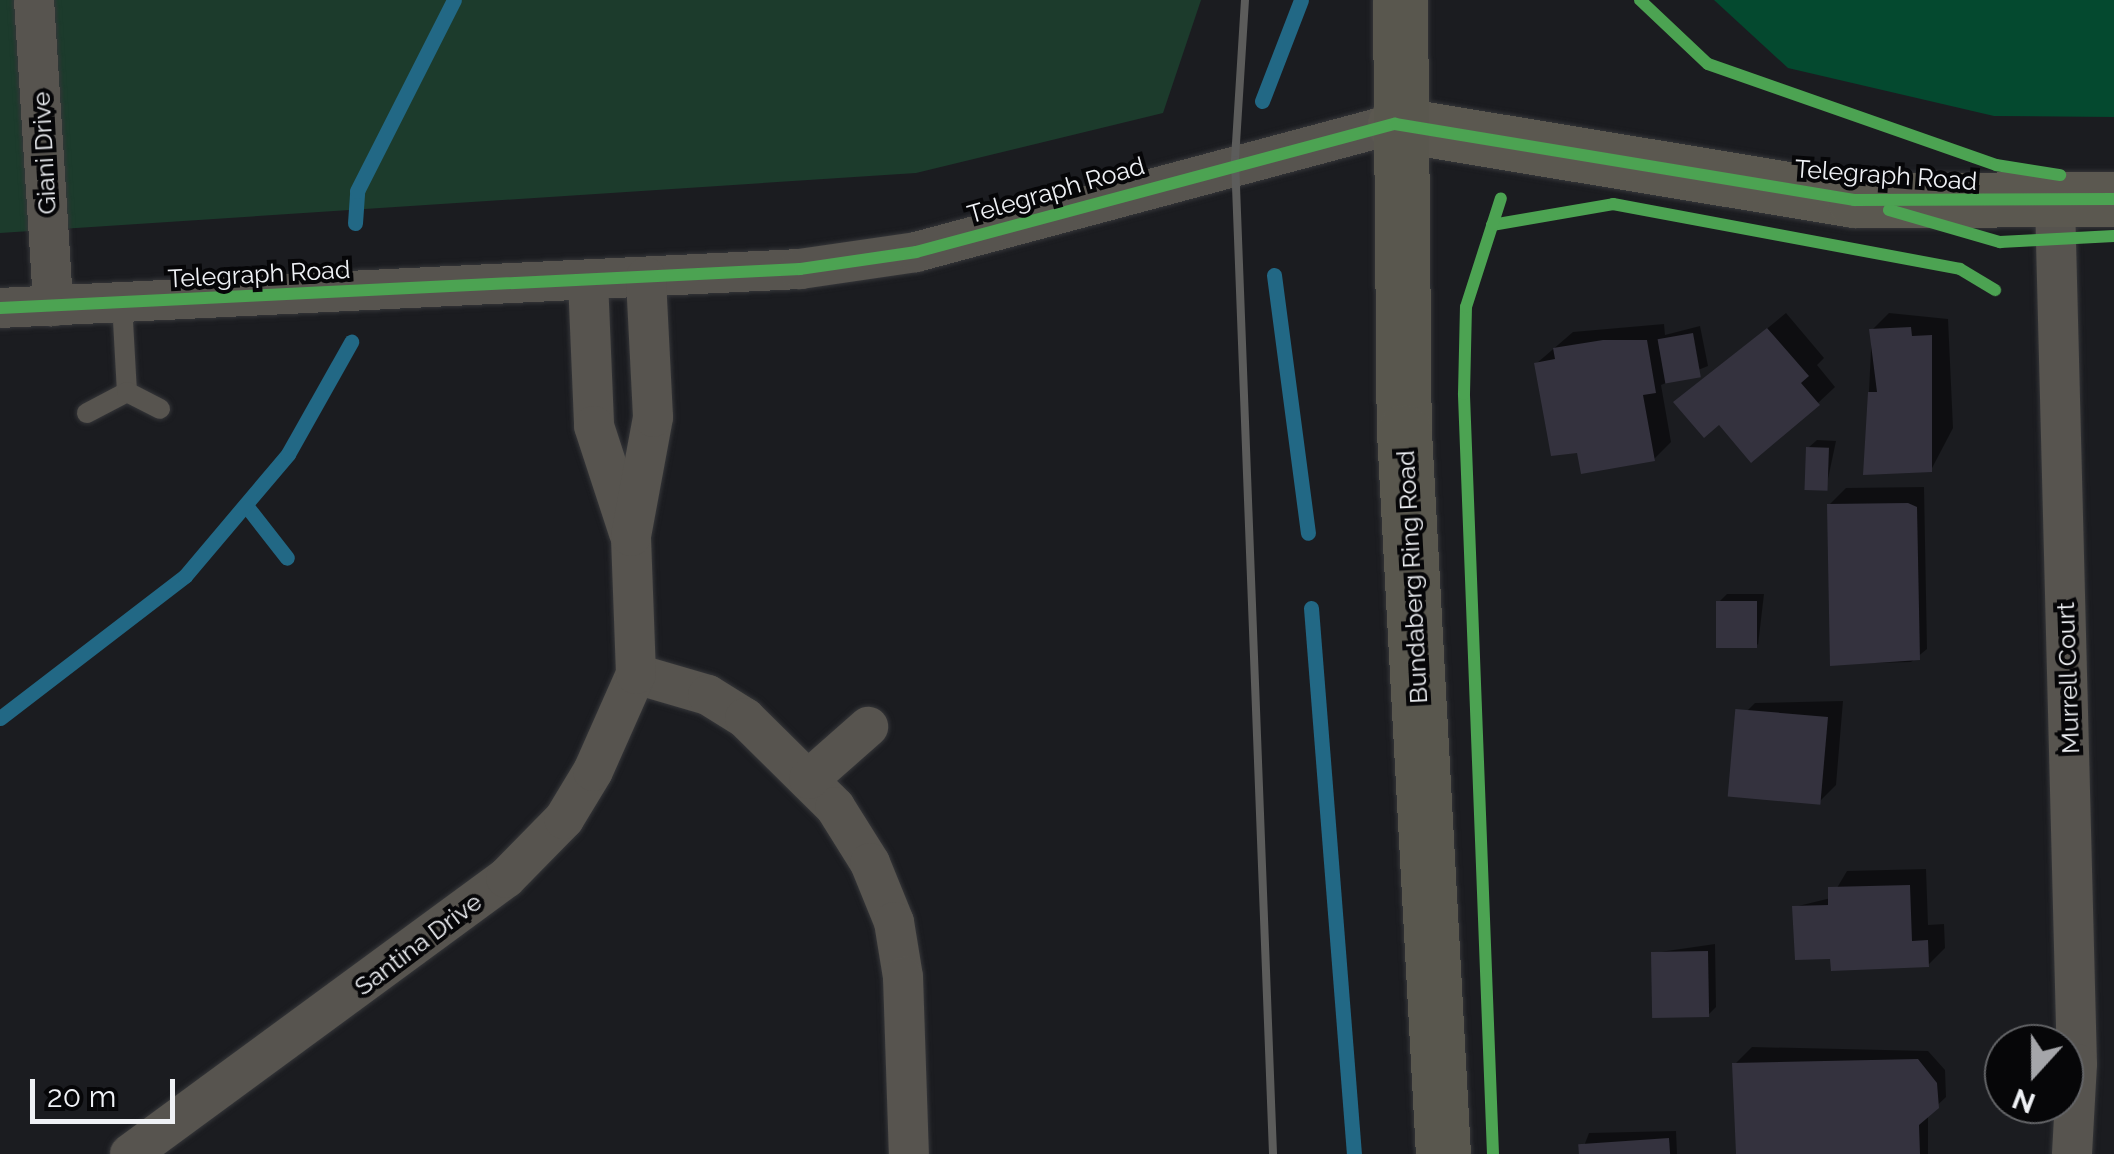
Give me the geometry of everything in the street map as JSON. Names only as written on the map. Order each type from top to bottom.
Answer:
[{"type":"main road","name":"Bundaberg Ring Road","points":[[1400,0],[1396,124],[1443,1154]]},
{"type":"street","name":"Giani Drive","points":[[34,0],[53,306]]},
{"type":"street","name":"Telegraph Road","points":[[0,308],[646,277],[916,252],[1396,124],[1854,200],[2114,199]]},
{"type":"street","name":"Murrell Court","points":[[2055,202],[2078,1064],[2072,1154]]},
{"type":"street","name":"Santina Drive","points":[[130,1154],[506,878],[564,818],[636,674],[630,536],[653,416],[646,277]]},
{"type":"street","name":"Santina Drive","points":[[588,280],[594,426],[630,536]]},
{"type":"street","points":[[636,674],[708,695],[810,779],[870,863],[894,922],[909,1154]]},
{"type":"street","points":[[810,779],[868,727]]},
{"type":"lane","points":[[122,303],[127,392]]},
{"type":"lane","points":[[127,392],[160,409]]},
{"type":"lane","points":[[87,414],[127,392]]},
{"type":"green space","points":[[0,0],[1201,0],[1163,113],[916,173],[0,233]]},
{"type":"green space","points":[[1714,0],[2114,0],[2114,117],[1994,116],[1788,68]]},
{"type":"building","points":[[1911,327],[1912,336],[1932,335],[1932,472],[1863,475],[1868,392],[1877,392],[1869,329]]},
{"type":"building","points":[[1767,328],[1809,376],[1801,383],[1820,405],[1751,463],[1719,425],[1704,438],[1673,402]]},
{"type":"building","points":[[1693,333],[1701,377],[1665,384],[1658,339]]},
{"type":"building","points":[[1603,340],[1647,340],[1656,393],[1643,395],[1655,461],[1581,474],[1577,453],[1551,456],[1534,363],[1555,359],[1553,348]]},
{"type":"building","points":[[1806,447],[1829,448],[1827,491],[1804,490]]},
{"type":"building","points":[[1908,503],[1917,507],[1920,660],[1830,666],[1827,504]]},
{"type":"building","points":[[1716,601],[1757,601],[1757,648],[1716,648]]},
{"type":"building","points":[[1735,709],[1828,717],[1820,805],[1728,797]]},
{"type":"building","points":[[1910,885],[1912,941],[1928,940],[1929,967],[1831,971],[1830,959],[1795,960],[1792,906],[1828,905],[1828,887]]},
{"type":"building","points":[[1708,951],[1709,1017],[1652,1018],[1651,952]]},
{"type":"building","points":[[1918,1059],[1937,1083],[1939,1108],[1919,1125],[1920,1154],[1736,1154],[1732,1063]]},
{"type":"building","points":[[1669,1138],[1670,1154],[1579,1154],[1578,1144]]},
{"type":"waterway","points":[[355,223],[357,191],[454,0]]},
{"type":"waterway","points":[[1262,101],[1301,0]]},
{"type":"waterway","points":[[1274,275],[1308,533]]},
{"type":"waterway","points":[[0,718],[185,576],[288,454],[351,342]]},
{"type":"waterway","points":[[248,508],[287,558]]},
{"type":"waterway","points":[[1311,608],[1354,1154]]},
{"type":"railway","points":[[1245,0],[1235,160],[1273,1154]]},
{"type":"cycle path","points":[[1640,0],[1708,64],[1996,165],[2060,175]]},
{"type":"cycle path","points":[[0,308],[800,269],[916,252],[1395,124],[1854,200],[2114,199]]},
{"type":"cycle path","points":[[1493,1154],[1464,394],[1466,307],[1501,198]]},
{"type":"cycle path","points":[[1492,225],[1613,204],[1960,269],[1995,290]]},
{"type":"cycle path","points":[[1889,210],[2000,242],[2114,236]]}]
